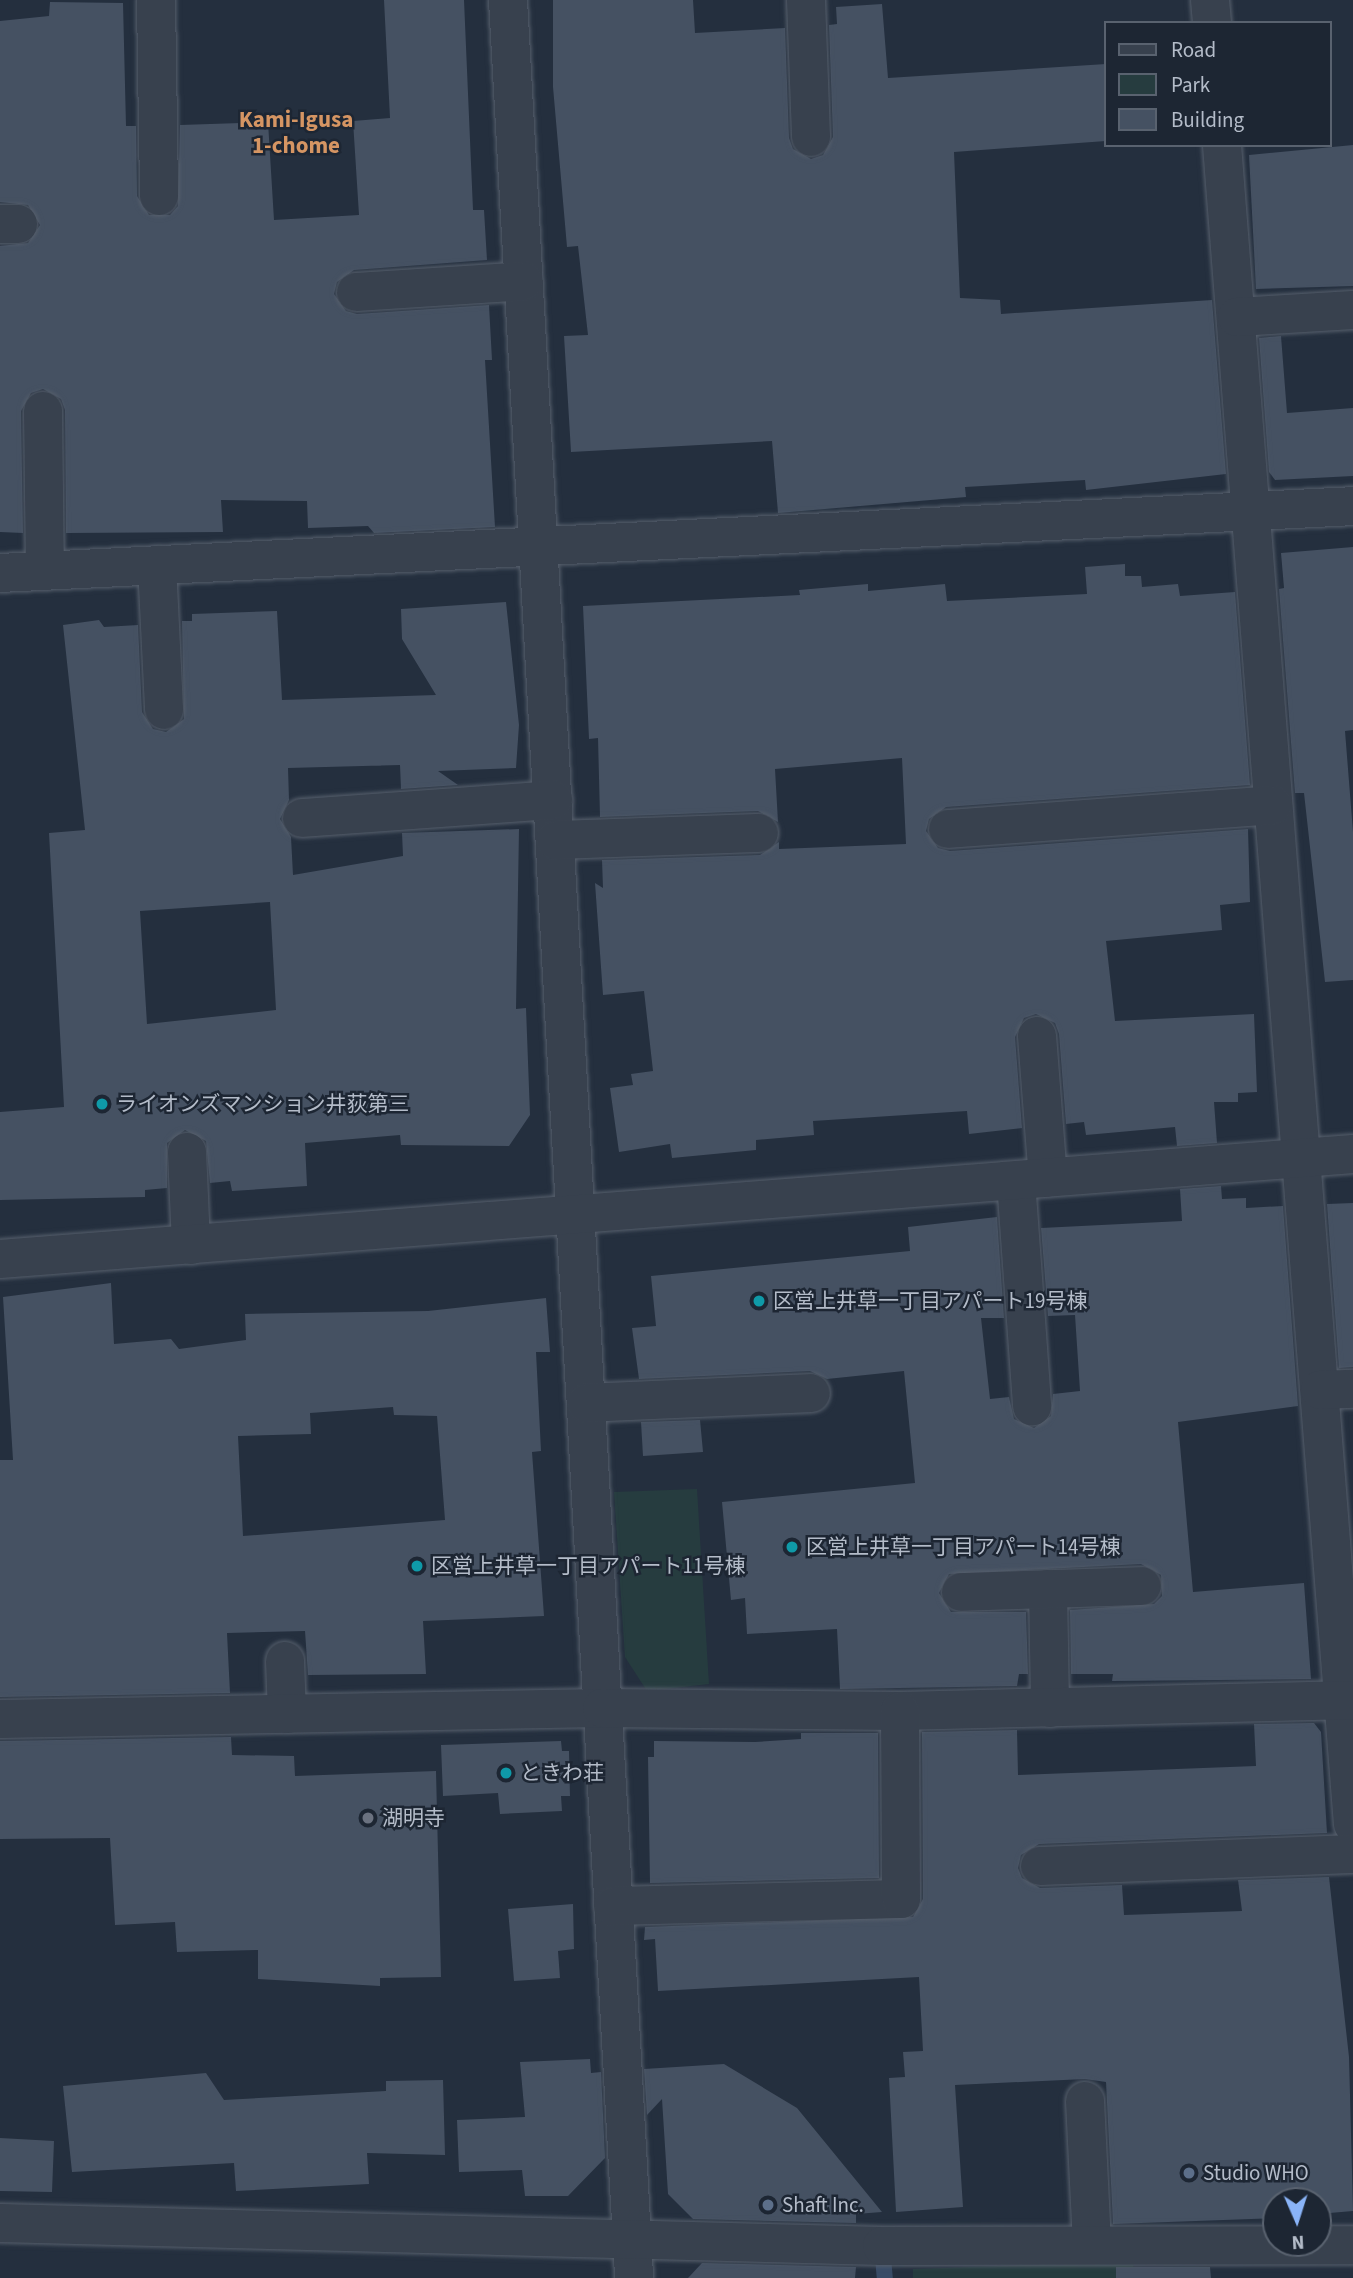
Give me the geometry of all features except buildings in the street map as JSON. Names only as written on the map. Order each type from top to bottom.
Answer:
[{"type":"street","points":[[156,0],[159,196]]},
{"type":"street","points":[[508,0],[634,2278]]},
{"type":"street","points":[[806,0],[811,137]]},
{"type":"street","points":[[1210,0],[1212,21]]},
{"type":"street","points":[[1222,147],[1302,1158],[1337,1389],[1353,1824]]},
{"type":"street","points":[[356,292],[524,281]]},
{"type":"street","points":[[1237,317],[1353,310]]},
{"type":"street","points":[[43,411],[46,571]]},
{"type":"street","points":[[0,573],[1353,506]]},
{"type":"street","points":[[157,565],[164,710]]},
{"type":"street","points":[[302,818],[553,800]]},
{"type":"street","points":[[948,830],[1273,805]]},
{"type":"street","points":[[555,840],[759,832]]},
{"type":"street","points":[[1032,1406],[1032,1180],[1037,1036]]},
{"type":"street","points":[[187,1152],[191,1245]]},
{"type":"street","points":[[0,1259],[1353,1154]]},
{"type":"street","points":[[586,1403],[811,1393]]},
{"type":"street","points":[[961,1592],[1142,1586]]},
{"type":"street","points":[[1048,1589],[1050,1708]]},
{"type":"street","points":[[285,1661],[286,1714]]},
{"type":"street","points":[[0,1719],[602,1708],[900,1711],[1349,1700]]},
{"type":"street","points":[[613,1906],[901,1899],[900,1711]]},
{"type":"street","points":[[1040,1866],[1353,1854]]},
{"type":"street","points":[[1085,2101],[1093,2244]]},
{"type":"street","points":[[0,2223],[630,2237],[882,2246],[1353,2245]]},
{"type":"green space","points":[[697,1489],[709,1684],[647,1691],[625,1657],[614,1492]]},
{"type":"green space","points":[[1133,2261],[1134,2278],[913,2278],[913,2269]]},
{"type":"waterway","points":[[882,2246],[885,2278]]},
{"type":"place","name":"ライオンズマンション井荻第三","points":[[102,1104]]},
{"type":"place","name":"区営上井草一丁目アパート19号棟","points":[[759,1301]]},
{"type":"place","name":"区営上井草一丁目アパート14号棟","points":[[792,1547]]},
{"type":"place","name":"区営上井草一丁目アパート11号棟","points":[[417,1566]]},
{"type":"place","name":"ときわ荘","points":[[506,1773]]},
{"type":"place","name":"湖明寺","points":[[368,1818]]},
{"type":"place","name":"Studio WHO","points":[[1189,2173]]},
{"type":"place","name":"Shaft Inc.","points":[[768,2205]]},
{"type":"district","name":"Kami-Igusa 1-chome","points":[[296,133]]}]
